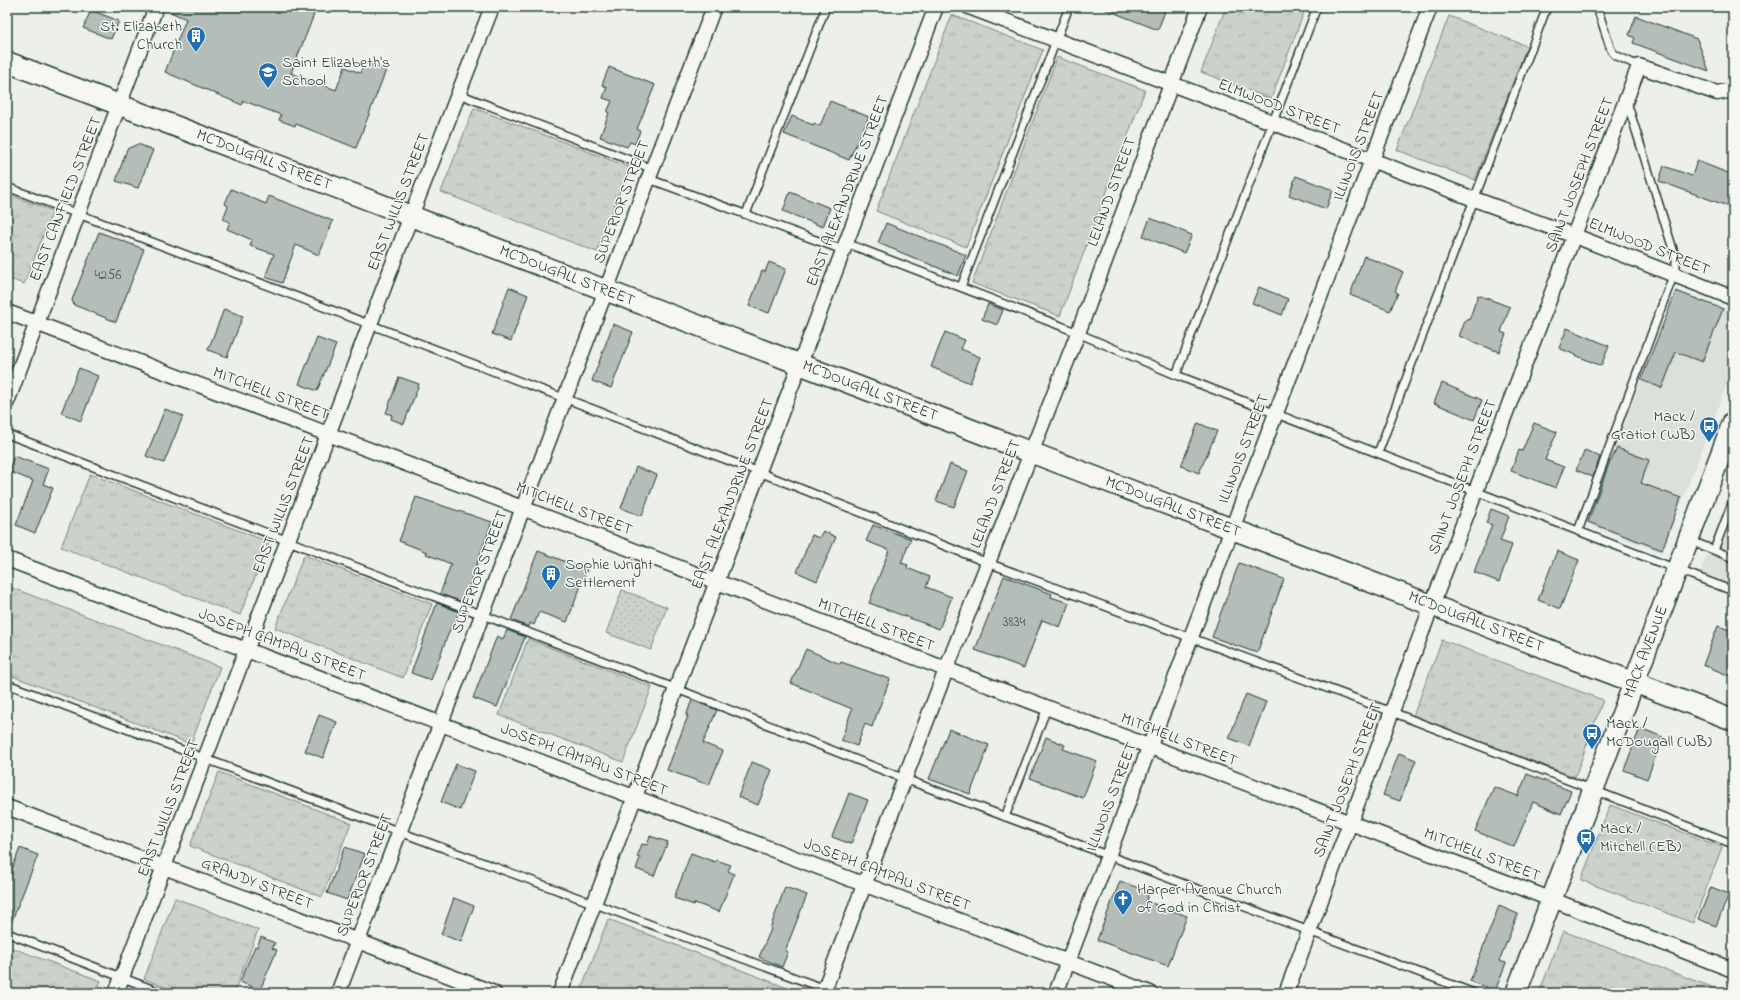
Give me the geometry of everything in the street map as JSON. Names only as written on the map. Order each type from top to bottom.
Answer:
[{"type":"street","name":"EAST CANFIELD STREET","points":[[7,402],[156,7]]},
{"type":"street","name":"EAST WILLIS STREET","points":[[116,993],[411,216],[492,7]]},
{"type":"street","name":"SUPERIOR STREET","points":[[338,993],[714,7]]},
{"type":"street","name":"EAST ALEXANDRINE STREET","points":[[560,993],[936,7]]},
{"type":"street","name":"ELMWOOD STREET","points":[[970,7],[1057,39],[1273,123],[1575,236],[1733,298]]},
{"type":"street","name":"LELAND STREET","points":[[828,992],[864,885],[946,670],[1078,333],[1200,7]]},
{"type":"street","name":"ILLINOIS STREET","points":[[1056,993],[1430,7]]},
{"type":"street","name":"MCDOUGALL STREET","points":[[7,62],[1733,720]]},
{"type":"street","points":[[1639,66],[1717,93],[1733,90]]},
{"type":"street","name":"SAINT JOSEPH STREET","points":[[1286,993],[1432,605],[1575,236],[1639,66]]},
{"type":"street","name":"MITCHELL STREET","points":[[7,312],[1733,970]]},
{"type":"street","name":"MACK AVENUE","points":[[1516,993],[1688,540],[1732,429]]},
{"type":"street","name":"JOSEPH CAMPAU STREET","points":[[7,558],[1150,993]]},
{"type":"street","name":"GRANDY STREET","points":[[7,807],[494,993]]},
{"type":"lane","points":[[746,214],[826,7]]},
{"type":"lane","points":[[961,287],[1069,7]]},
{"type":"lane","points":[[1176,375],[1316,7]]},
{"type":"lane","points":[[1378,453],[1546,7]]},
{"type":"lane","points":[[1597,7],[1611,50],[1615,56],[1639,66]]},
{"type":"lane","points":[[459,94],[746,214],[961,287],[1078,333],[1176,375],[1733,591]]},
{"type":"lane","points":[[1578,531],[1674,276],[1676,259],[1626,100]]},
{"type":"lane","points":[[7,187],[759,472],[988,563],[1392,712],[1733,844]]},
{"type":"lane","points":[[7,434],[677,689],[905,779],[1474,993]]},
{"type":"lane","points":[[1714,550],[1733,501]]},
{"type":"lane","points":[[1688,540],[1733,558]]},
{"type":"lane","points":[[7,684],[828,992]]},
{"type":"lane","points":[[1005,817],[1047,708]]},
{"type":"lane","points":[[7,933],[162,993]]},
{"type":"shaded area","points":[[1676,290],[1733,312],[1733,369],[1662,553],[1586,524]]},
{"type":"shaded area","points":[[1733,482],[1733,585],[1700,573]]},
{"type":"green space","points":[[1226,7],[1306,7],[1271,99],[1201,72]]},
{"type":"green space","points":[[952,15],[1043,50],[966,247],[876,211]]},
{"type":"green space","points":[[1449,16],[1527,46],[1475,180],[1397,150]]},
{"type":"green space","points":[[1057,57],[1145,90],[1060,316],[972,283]]},
{"type":"green space","points":[[474,108],[629,167],[597,252],[441,192]]},
{"type":"green space","points":[[7,194],[53,211],[24,284],[7,278]]},
{"type":"green space","points":[[90,474],[269,542],[240,615],[61,547]]},
{"type":"green space","points":[[304,555],[432,604],[403,678],[275,628]]},
{"type":"green space","points":[[7,586],[220,667],[191,744],[7,674]]},
{"type":"green space","points":[[622,590],[667,607],[651,650],[606,633]]},
{"type":"green space","points":[[528,639],[652,687],[623,762],[499,715]]},
{"type":"green space","points":[[1442,640],[1603,700],[1575,777],[1413,716]]},
{"type":"green space","points":[[219,772],[351,823],[322,897],[190,846]]},
{"type":"green space","points":[[1610,805],[1722,847],[1693,923],[1581,880]]},
{"type":"green space","points":[[175,898],[258,930],[234,993],[181,993],[144,979]]},
{"type":"green space","points":[[608,919],[798,992],[798,993],[580,993]]},
{"type":"green space","points":[[1563,931],[1725,992],[1539,993]]},
{"type":"green space","points":[[7,946],[101,981],[96,993],[7,993]]},
{"type":"building","points":[[164,7],[317,7],[291,73],[336,90],[345,67],[360,73],[365,62],[386,70],[356,148],[296,124],[295,126],[279,120],[281,115],[244,101],[242,105],[165,72],[186,19],[164,9]]},
{"type":"building","points":[[1102,7],[1156,7],[1165,11],[1158,30]]},
{"type":"building","points":[[91,10],[119,21],[111,39],[83,28]]},
{"type":"building","points":[[1636,16],[1697,39],[1709,71],[1633,43],[1635,38],[1629,35]]},
{"type":"building","points":[[609,67],[655,85],[637,129],[640,131],[635,144],[630,142],[627,147],[600,137],[609,113],[607,112],[612,101],[603,98],[607,87],[602,85]]},
{"type":"building","points":[[830,101],[869,117],[849,160],[784,134],[792,116],[813,125],[814,123],[820,126]]},
{"type":"building","points":[[138,144],[153,150],[138,188],[116,181],[127,149]]},
{"type":"building","points":[[1697,161],[1733,175],[1733,208],[1659,181],[1664,166],[1692,176]]},
{"type":"building","points":[[1296,176],[1333,190],[1326,209],[1289,195]]},
{"type":"building","points":[[231,189],[266,204],[269,196],[333,221],[319,255],[296,245],[282,283],[265,277],[274,254],[250,246],[252,240],[227,229],[230,222],[223,219],[228,206],[225,204]]},
{"type":"building","points":[[790,192],[830,208],[823,227],[783,211]]},
{"type":"building","points":[[1150,218],[1192,235],[1184,253],[1143,236]]},
{"type":"building","points":[[886,223],[966,255],[958,276],[878,243]]},
{"type":"building","points":[[99,232],[144,249],[116,322],[74,305],[72,300]]},
{"type":"building","points":[[1364,256],[1403,272],[1395,291],[1398,293],[1390,311],[1350,295]]},
{"type":"building","points":[[769,262],[786,269],[769,313],[749,306],[762,271],[765,272]]},
{"type":"building","points":[[509,287],[528,295],[511,341],[492,334]]},
{"type":"building","points":[[1259,287],[1288,299],[1282,315],[1252,303]]},
{"type":"building","points":[[1676,291],[1723,309],[1702,362],[1676,352],[1662,388],[1641,380]]},
{"type":"building","points":[[1478,295],[1510,307],[1501,332],[1506,334],[1499,352],[1459,336],[1466,319],[1469,320]]},
{"type":"building","points":[[988,304],[1003,310],[997,325],[982,319]]},
{"type":"building","points":[[224,309],[243,316],[227,357],[208,350]]},
{"type":"building","points":[[613,324],[633,332],[611,388],[592,381]]},
{"type":"building","points":[[1567,328],[1609,346],[1601,366],[1559,348]]},
{"type":"building","points":[[945,332],[965,340],[961,349],[980,357],[970,383],[931,367]]},
{"type":"building","points":[[317,338],[336,345],[317,391],[299,384]]},
{"type":"building","points":[[79,368],[98,376],[81,421],[61,413]]},
{"type":"building","points":[[399,377],[419,384],[404,424],[391,419],[392,415],[386,413]]},
{"type":"building","points":[[1442,383],[1482,400],[1474,420],[1434,403]]},
{"type":"building","points":[[165,409],[183,416],[164,463],[146,456]]},
{"type":"building","points":[[1198,423],[1217,431],[1199,473],[1181,466]]},
{"type":"building","points":[[1534,423],[1557,432],[1545,460],[1564,467],[1556,488],[1511,471],[1519,450],[1522,451]]},
{"type":"building","points":[[1617,448],[1649,460],[1641,483],[1681,498],[1662,550],[1588,522],[1610,461]]},
{"type":"building","points":[[1585,450],[1600,457],[1593,477],[1576,470]]},
{"type":"building","points":[[14,456],[49,469],[43,484],[53,488],[35,533],[16,525],[33,481],[8,471]]},
{"type":"building","points":[[950,464],[968,471],[954,507],[936,501]]},
{"type":"building","points":[[636,467],[657,475],[642,516],[621,508]]},
{"type":"building","points":[[416,497],[492,522],[463,602],[440,594],[451,564],[426,554],[427,552],[399,541]]},
{"type":"building","points":[[1491,509],[1509,516],[1500,541],[1512,545],[1499,582],[1474,572],[1492,525],[1486,523]]},
{"type":"building","points":[[873,525],[911,539],[901,563],[908,565],[907,568],[930,577],[926,587],[952,597],[939,629],[869,603],[889,550],[866,541]]},
{"type":"building","points":[[823,531],[836,537],[817,581],[797,572],[812,535],[819,538]]},
{"type":"building","name":"Sophie Wright Settlement","points":[[538,551],[587,570],[567,622],[539,612],[534,625],[530,623],[529,627],[511,620]]},
{"type":"building","points":[[1557,551],[1579,560],[1560,609],[1538,600]]},
{"type":"building","points":[[1239,563],[1284,579],[1257,653],[1212,637]]},
{"type":"building","points":[[1004,576],[1052,594],[1051,597],[1069,603],[1060,627],[1042,620],[1024,668],[975,650]]},
{"type":"building","points":[[437,603],[459,612],[454,625],[452,624],[431,680],[411,673]]},
{"type":"building","points":[[1718,626],[1733,631],[1733,677],[1703,665]]},
{"type":"building","points":[[507,630],[525,637],[497,707],[473,698],[497,636],[503,639]]},
{"type":"building","points":[[806,649],[840,664],[841,662],[890,679],[872,727],[865,724],[857,746],[841,740],[852,709],[791,683]]},
{"type":"building","points":[[1246,694],[1266,702],[1249,746],[1229,738]]},
{"type":"building","points":[[692,700],[717,710],[703,743],[723,751],[709,785],[667,770],[688,716],[686,716]]},
{"type":"building","points":[[319,715],[337,722],[323,758],[305,751]]},
{"type":"building","points":[[1640,728],[1663,737],[1647,779],[1624,770]]},
{"type":"building","points":[[949,729],[989,745],[970,794],[929,779]]},
{"type":"building","points":[[1046,737],[1065,745],[1063,749],[1097,761],[1083,798],[1030,778]]},
{"type":"building","points":[[1399,753],[1416,760],[1400,801],[1383,795]]},
{"type":"building","points":[[752,762],[772,770],[758,805],[738,797]]},
{"type":"building","points":[[456,764],[475,771],[460,810],[441,802]]},
{"type":"building","points":[[1527,774],[1571,791],[1561,814],[1533,802],[1514,847],[1475,831],[1494,787],[1518,796]]},
{"type":"building","points":[[849,793],[868,800],[851,844],[832,837]]},
{"type":"building","points":[[650,836],[668,842],[654,876],[636,869],[640,858],[637,857],[642,844],[647,845]]},
{"type":"building","points":[[345,847],[365,854],[347,900],[327,893]]},
{"type":"building","points":[[20,848],[38,855],[9,928],[7,928],[7,882]]},
{"type":"building","points":[[691,853],[715,862],[716,860],[731,865],[728,871],[734,874],[719,912],[695,903],[694,905],[674,898]]},
{"type":"building","points":[[1120,881],[1149,892],[1146,901],[1187,916],[1168,966],[1097,940]]},
{"type":"building","points":[[785,887],[807,895],[785,951],[788,952],[782,967],[759,957],[771,929]]},
{"type":"building","points":[[1711,887],[1729,894],[1716,926],[1698,919]]},
{"type":"building","points":[[454,898],[474,906],[461,942],[441,934]]},
{"type":"building","points":[[1499,906],[1518,914],[1499,961],[1506,963],[1495,991],[1470,981]]},
{"type":"building","points":[[261,937],[275,943],[272,948],[277,950],[260,990],[240,982],[255,946],[257,947]]},
{"type":"place","name":"St. Elizabeth Church","points":[[196,53]]},
{"type":"place","name":"Saint Elizabeth's School","points":[[268,89]]},
{"type":"place","name":"Mack / Gratiot (WB)","points":[[1709,443]]},
{"type":"place","name":"Sophie Wright Settlement","points":[[551,591]]},
{"type":"place","name":"Mack / McDougall (WB)","points":[[1592,750]]},
{"type":"place","name":"Mack / Mitchell (EB)","points":[[1586,855]]},
{"type":"place","name":"Harper Avenue Church of God in Christ","points":[[1123,916]]}]
